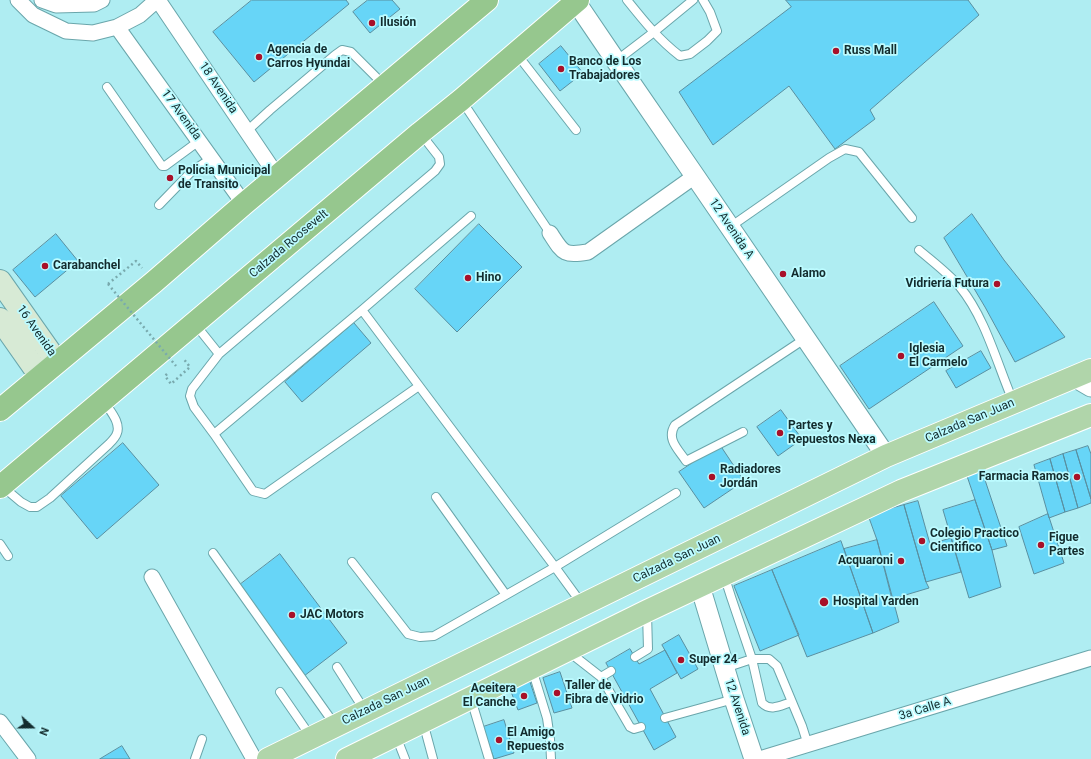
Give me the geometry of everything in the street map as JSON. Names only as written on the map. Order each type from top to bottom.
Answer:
[{"type":"highway","points":[[0,410],[154,282],[277,176],[487,0]]},
{"type":"highway","name":"Calzada Roosevelt","points":[[1,487],[420,133],[462,100],[577,1]]},
{"type":"main road","name":"16 Avenida","points":[[0,281],[57,362]]},
{"type":"main road","name":"16 Avenida","points":[[0,319],[40,376]]},
{"type":"main road","name":"Calzada San Juan","points":[[268,759],[886,456],[1013,402],[1085,378]]},
{"type":"main road","points":[[347,759],[647,611],[901,491],[1091,415]]},
{"type":"street","points":[[18,0],[33,15],[66,31],[93,33],[117,27],[140,15],[157,0]]},
{"type":"street","points":[[42,0],[56,5],[94,4],[102,0]]},
{"type":"street","name":"18 Avenida","points":[[157,0],[277,176]]},
{"type":"street","name":"12 Avenida A","points":[[577,1],[616,61],[886,456]]},
{"type":"street","name":"17 Avenida","points":[[117,27],[244,204]]},
{"type":"street","points":[[550,233],[561,250],[572,255],[588,252],[695,176]]},
{"type":"street","points":[[152,577],[254,759]]},
{"type":"street","name":"12 Avenida","points":[[700,586],[734,699],[754,759]]},
{"type":"street","name":"3a Calle A","points":[[760,759],[1091,658]]},
{"type":"street","points":[[0,722],[28,759]]},
{"type":"lane","points":[[627,0],[670,49],[680,56],[690,54],[708,41],[717,31],[710,12],[703,0]]},
{"type":"lane","points":[[616,61],[693,0]]},
{"type":"lane","points":[[247,131],[342,50],[352,52],[385,86]]},
{"type":"lane","points":[[516,53],[576,130]]},
{"type":"lane","points":[[107,87],[162,166],[165,166],[199,141]]},
{"type":"lane","points":[[462,100],[550,233]]},
{"type":"lane","points":[[419,386],[265,494],[253,491],[194,407],[190,396],[192,389],[219,354],[436,171],[440,164],[439,157],[420,133]]},
{"type":"lane","points":[[730,227],[829,158],[845,149],[859,152],[912,218]]},
{"type":"lane","points":[[159,205],[192,171],[212,158]]},
{"type":"lane","points":[[214,434],[471,216]]},
{"type":"lane","points":[[919,250],[956,283],[967,296],[987,334],[1013,402]]},
{"type":"lane","points":[[362,310],[582,605]]},
{"type":"lane","points":[[194,324],[219,354]]},
{"type":"lane","points":[[743,432],[686,462],[672,440],[671,435],[675,425],[806,338]]},
{"type":"lane","points":[[1,487],[30,507],[37,507],[50,498],[109,444],[117,434],[118,427],[116,421],[103,400]]},
{"type":"lane","points":[[352,562],[408,634],[420,637],[434,636],[555,567],[676,493]]},
{"type":"lane","points":[[436,497],[506,595]]},
{"type":"lane","points":[[0,544],[8,556]]},
{"type":"lane","points":[[214,553],[335,726]]},
{"type":"lane","points":[[724,574],[730,597],[752,659],[762,703],[771,708],[792,702]]},
{"type":"lane","points":[[635,657],[648,649],[647,611]]},
{"type":"lane","points":[[566,651],[601,678],[630,727],[634,729],[641,727]]},
{"type":"lane","points":[[725,668],[752,659],[769,660],[777,666],[808,744]]},
{"type":"lane","points":[[337,667],[365,711]]},
{"type":"lane","points":[[531,668],[547,718],[551,759]]},
{"type":"lane","points":[[601,678],[611,672]]},
{"type":"lane","points":[[280,692],[311,738]]},
{"type":"lane","points":[[470,698],[489,759]]},
{"type":"lane","points":[[665,718],[734,699]]},
{"type":"lane","points":[[423,721],[433,759]]},
{"type":"lane","points":[[395,735],[405,759]]},
{"type":"lane","points":[[195,759],[202,739]]},
{"type":"path","points":[[136,260],[108,284],[176,366],[165,376],[171,384],[190,367]]},
{"type":"building","name":"Agencia de Carros Hyundai","points":[[252,0],[346,0],[349,4],[254,82],[213,32]]},
{"type":"building","name":"Ilusión","points":[[368,0],[392,0],[400,9],[370,33],[353,12]]},
{"type":"building","name":"Russ Mall","points":[[786,0],[968,0],[979,15],[870,110],[875,119],[835,149],[789,86],[713,145],[679,92],[791,7]]},
{"type":"building","name":"Banco de Los Trabajadores","points":[[561,46],[583,73],[560,91],[539,64]]},
{"type":"building","name":"Vidriería Futura","points":[[972,214],[1004,260],[1065,337],[1015,362],[985,307],[944,238]]},
{"type":"building","name":"Hino","points":[[479,224],[522,267],[457,332],[415,289]]},
{"type":"building","name":"Carabanchel","points":[[56,234],[78,261],[35,297],[13,270]]},
{"type":"building","name":"Iglesia El Carmelo","points":[[934,302],[963,346],[869,409],[840,366]]},
{"type":"building","points":[[354,323],[371,343],[302,402],[285,382]]},
{"type":"building","points":[[981,351],[991,368],[956,388],[946,371]]},
{"type":"building","name":"Partes y Repuestos Nexa","points":[[781,410],[802,439],[778,456],[757,427]]},
{"type":"building","points":[[123,443],[159,485],[97,539],[61,496]]},
{"type":"building","name":"Radiadores Jordán","points":[[720,445],[744,481],[704,508],[679,472]]},
{"type":"building","points":[[1088,446],[1091,454],[1091,499],[1076,450]]},
{"type":"building","name":"Farmacia Ramos","points":[[1076,450],[1091,499],[1091,503],[1078,508],[1063,454]]},
{"type":"building","points":[[1063,454],[1078,508],[1065,512],[1050,459]]},
{"type":"building","points":[[1050,459],[1065,512],[1049,518],[1034,465]]},
{"type":"building","points":[[982,471],[1007,546],[992,550],[967,476]]},
{"type":"building","points":[[975,500],[992,550],[1001,587],[969,598],[943,510]]},
{"type":"building","name":"Colegio Practico Cientifico","points":[[918,501],[930,544],[951,538],[961,572],[926,582],[904,505]]},
{"type":"building","name":"Acquaroni","points":[[904,505],[929,588],[892,599],[877,540],[868,515]]},
{"type":"building","name":"Figue Partes","points":[[1048,514],[1064,563],[1034,574],[1019,527]]},
{"type":"building","points":[[877,540],[899,622],[873,633],[844,549]]},
{"type":"building","name":"Hospital Yarden","points":[[841,541],[873,633],[807,657],[772,570]]},
{"type":"building","name":"JAC Motors","points":[[280,554],[347,643],[304,676],[237,587]]},
{"type":"building","points":[[772,570],[799,635],[760,651],[734,586]]},
{"type":"building","name":"Super 24","points":[[679,635],[698,669],[681,679],[662,645]]},
{"type":"building","points":[[630,649],[639,664],[665,650],[677,673],[650,689],[676,737],[654,750],[606,663]]},
{"type":"building","name":"Taller de Fibra de Vidrio","points":[[560,672],[572,708],[554,713],[543,678]]},
{"type":"building","name":"Aceitera El Canche","points":[[530,682],[537,703],[518,710],[510,689]]},
{"type":"building","name":"El Amigo Repuestos","points":[[504,720],[514,753],[494,759],[483,727]]},
{"type":"building","points":[[122,746],[130,759],[100,759]]},
{"type":"place","name":"Ilusión","points":[[372,23]]},
{"type":"place","name":"Russ Mall","points":[[836,51]]},
{"type":"place","name":"Agencia de Carros Hyundai","points":[[259,57]]},
{"type":"place","name":"Banco de Los Trabajadores","points":[[561,69]]},
{"type":"place","name":"Policia Municipal de Transito","points":[[170,178]]},
{"type":"place","name":"Carabanchel","points":[[45,266]]},
{"type":"place","name":"Alamo","points":[[783,274]]},
{"type":"place","name":"Hino","points":[[468,278]]},
{"type":"place","name":"Vidriería Futura","points":[[997,284]]},
{"type":"place","name":"Iglesia El Carmelo","points":[[901,356]]},
{"type":"place","name":"Partes y Repuestos Nexa","points":[[780,433]]},
{"type":"place","name":"Radiadores Jordán","points":[[712,477]]},
{"type":"place","name":"Farmacia Ramos","points":[[1077,477]]},
{"type":"place","name":"Colegio Practico Cientifico","points":[[922,541]]},
{"type":"place","name":"Figue Partes","points":[[1041,545]]},
{"type":"place","name":"Acquaroni","points":[[901,561]]},
{"type":"place","name":"Hospital Yarden","points":[[824,602]]},
{"type":"place","name":"JAC Motors","points":[[292,615]]},
{"type":"place","name":"Super 24","points":[[681,660]]},
{"type":"place","name":"Taller de Fibra de Vidrio","points":[[557,693]]},
{"type":"place","name":"Aceitera El Canche","points":[[524,696]]},
{"type":"place","name":"El Amigo Repuestos","points":[[499,740]]}]
